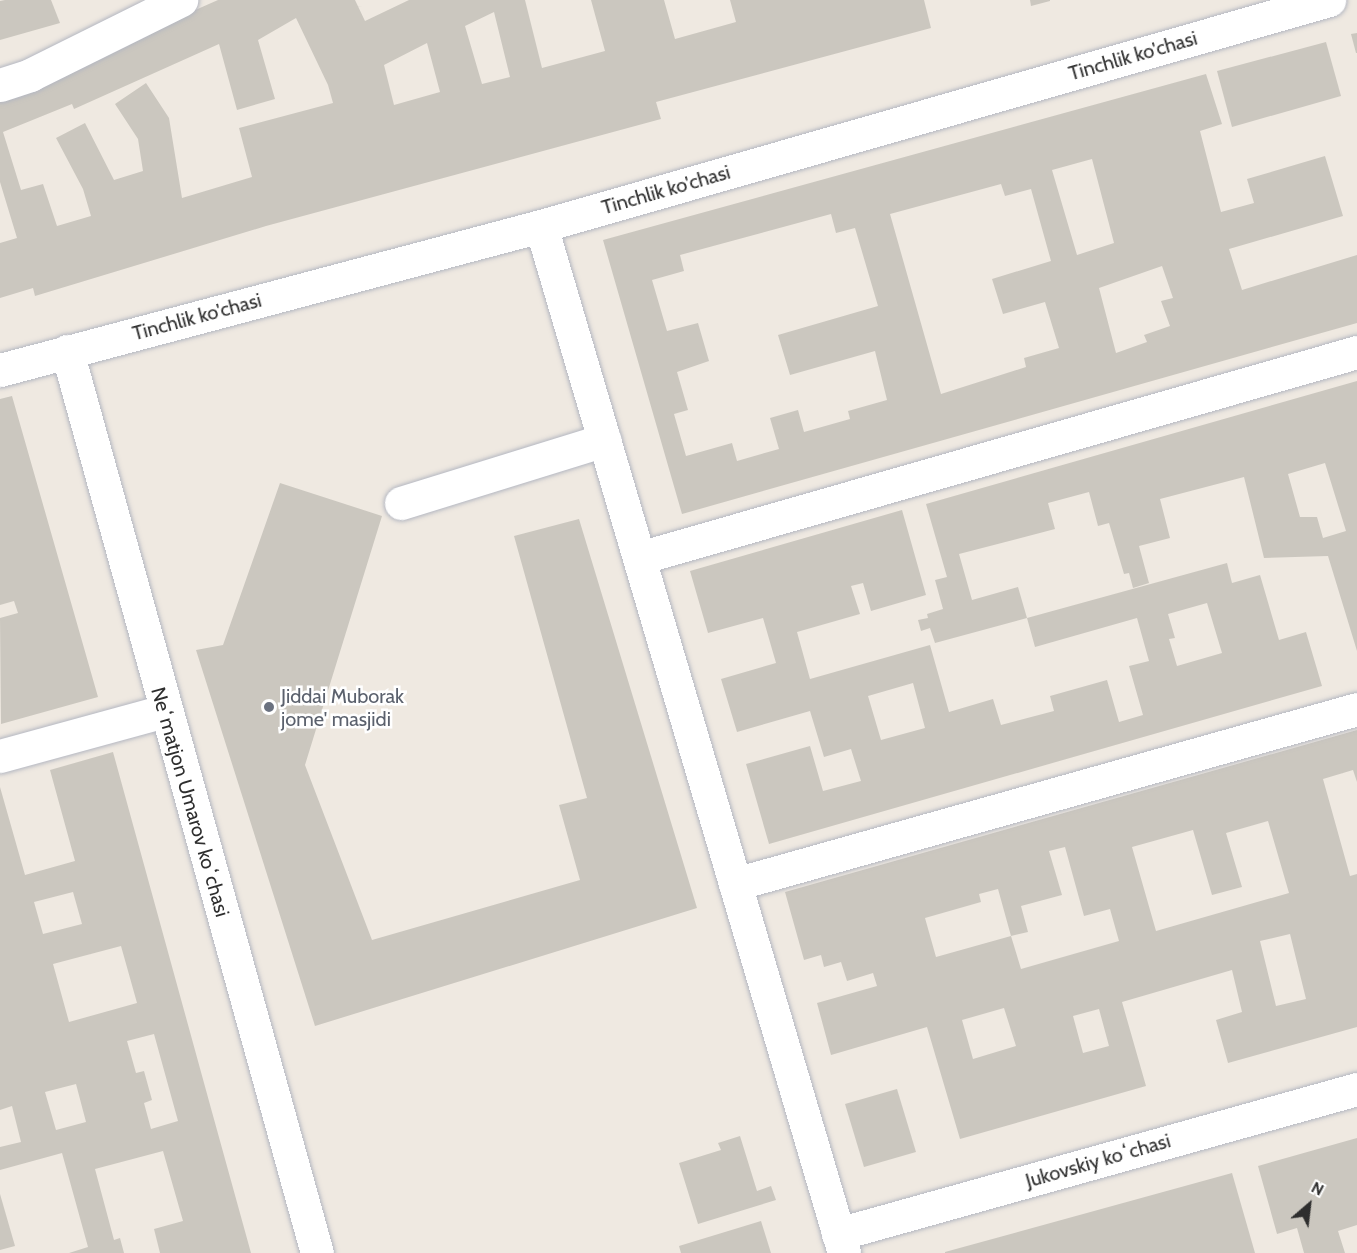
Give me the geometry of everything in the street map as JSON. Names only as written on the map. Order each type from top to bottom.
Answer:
[{"type":"street","points":[[0,85],[30,75],[181,0]]},
{"type":"street","name":"Tinchlik ko'chasi","points":[[0,369],[541,226],[1329,0]]},
{"type":"street","points":[[541,226],[841,1243]]},
{"type":"street","name":"Neʻmatjon Umarov koʻchasi","points":[[67,351],[317,1253]]},
{"type":"street","points":[[639,558],[1357,352]]},
{"type":"street","points":[[401,503],[604,440]]},
{"type":"street","points":[[735,884],[1357,709]]},
{"type":"street","points":[[0,756],[165,711]]},
{"type":"street","name":"Jukovskiy koʻchasi","points":[[841,1243],[1357,1089]]},
{"type":"building","points":[[51,0],[60,23],[0,40],[0,1]]},
{"type":"building","points":[[218,0],[355,0],[365,21],[409,0],[525,0],[542,68],[605,51],[591,0],[664,0],[675,39],[736,22],[730,0],[924,0],[931,28],[656,102],[661,119],[266,226],[35,296],[33,288],[0,298],[0,243],[17,238],[0,182],[0,96]],"holes":[[[494,12],[510,77],[482,84],[465,26]],[[296,18],[328,85],[333,103],[239,128],[252,177],[182,198],[169,118],[146,83],[115,104],[138,139],[143,171],[114,180],[85,123],[56,138],[83,189],[91,216],[57,226],[43,184],[21,190],[3,132],[72,104],[74,109],[219,44],[237,110],[275,99],[258,40]],[[427,43],[440,92],[394,105],[384,65]]]},
{"type":"building","points":[[1030,0],[1050,0],[1050,1],[1031,6]]},
{"type":"building","points":[[1357,33],[1357,53],[1356,53],[1351,34]]},
{"type":"building","points":[[1326,42],[1341,96],[1232,127],[1217,71]]},
{"type":"building","points":[[1206,74],[1222,124],[1200,131],[1221,212],[1254,203],[1247,179],[1325,156],[1343,216],[1229,249],[1242,290],[1357,255],[1357,323],[682,514],[603,240]],"holes":[[[1092,159],[1114,243],[1077,255],[1052,170]],[[1001,184],[1005,196],[1031,189],[1051,261],[992,279],[1003,314],[1045,302],[1059,348],[1024,358],[1026,367],[941,394],[890,214]],[[831,214],[836,233],[855,228],[878,306],[778,335],[790,375],[875,351],[887,400],[848,411],[850,419],[804,432],[798,410],[770,418],[779,449],[737,461],[732,443],[686,456],[674,414],[688,410],[677,372],[709,361],[698,323],[667,331],[652,280],[684,271],[680,255]],[[1162,266],[1173,298],[1161,301],[1170,326],[1144,335],[1147,342],[1116,353],[1099,288]]]},
{"type":"building","points":[[1357,381],[1357,651],[1328,556],[1264,558],[1244,477],[1160,499],[1170,538],[1139,546],[1149,583],[1133,588],[1129,573],[1124,574],[1109,523],[1098,526],[1089,492],[1048,503],[1055,529],[959,554],[972,600],[1018,587],[1027,618],[935,643],[930,628],[921,631],[918,620],[928,618],[927,614],[943,609],[935,580],[947,577],[926,504]],"holes":[[[1325,463],[1346,531],[1323,538],[1317,517],[1300,517],[1288,474]]]},
{"type":"building","points":[[12,396],[98,697],[1,724],[0,618],[18,613],[14,601],[0,605],[0,399]]},
{"type":"building","name":"Jiddai Muborak jome' masjidi","points":[[280,483],[382,516],[305,765],[372,940],[580,880],[559,805],[587,798],[514,536],[579,519],[697,908],[315,1026],[196,650],[223,645]]},
{"type":"building","points":[[902,510],[926,595],[871,611],[863,583],[851,586],[860,614],[797,632],[810,679],[930,645],[949,712],[993,699],[1001,725],[1054,711],[1050,696],[1107,680],[1119,722],[1143,715],[1129,666],[1149,661],[1137,618],[1035,647],[1027,618],[1227,563],[1232,583],[1260,575],[1279,640],[1306,632],[1322,686],[769,844],[746,764],[810,746],[823,791],[861,781],[851,749],[824,757],[810,711],[737,732],[721,679],[776,663],[763,618],[708,633],[690,571]],"holes":[[[1207,603],[1222,653],[1177,666],[1169,639],[1175,638],[1168,614]],[[913,683],[925,728],[881,740],[868,696]]]},
{"type":"building","points":[[1357,730],[1357,782],[1353,770],[1323,779],[1350,876],[1357,874],[1357,1027],[1228,1063],[1216,1020],[1242,1012],[1232,970],[1122,1002],[1146,1086],[960,1139],[927,1027],[831,1055],[817,1003],[877,986],[873,973],[847,981],[841,962],[824,967],[821,955],[804,960],[785,892]],"holes":[[[1268,821],[1289,893],[1156,931],[1132,847],[1193,830],[1212,895],[1242,887],[1226,833]],[[1065,847],[1084,916],[1110,909],[1119,941],[1021,969],[1011,936],[1028,932],[1021,906],[1062,895],[1049,851]],[[998,889],[1011,936],[936,957],[925,918],[981,902],[979,894]],[[1290,934],[1306,999],[1276,1006],[1260,941]],[[1004,1008],[1016,1046],[973,1059],[962,1020]],[[1099,1009],[1109,1046],[1083,1053],[1073,1016]]]},
{"type":"building","points":[[113,752],[251,1253],[160,1253],[154,1229],[183,1221],[163,1151],[95,1169],[114,1240],[120,1238],[124,1253],[69,1253],[88,1247],[62,1153],[0,1170],[0,1147],[21,1142],[12,1106],[0,1110],[0,787],[25,875],[75,861],[50,770]],"holes":[[[73,892],[82,924],[43,934],[34,902]],[[121,946],[137,1003],[69,1022],[53,964]],[[154,1034],[178,1121],[151,1129],[144,1103],[152,1100],[144,1071],[136,1073],[127,1041]],[[76,1084],[86,1122],[56,1130],[45,1092]]]},
{"type":"building","points":[[897,1089],[916,1152],[864,1167],[845,1104]]},
{"type":"building","points":[[740,1136],[757,1191],[771,1186],[776,1200],[698,1224],[679,1163],[721,1150],[718,1143]]},
{"type":"building","points":[[1357,1138],[1357,1225],[1338,1231],[1345,1253],[1304,1253],[1297,1228],[1277,1234],[1258,1166]]},
{"type":"building","points":[[1232,1173],[1255,1253],[945,1253],[945,1252]]},
{"type":"building","points":[[0,1194],[15,1246],[0,1250]]},
{"type":"building","points":[[761,1221],[771,1253],[681,1253],[679,1246]]},
{"type":"place","name":"Jiddai Muborak jome' masjidi","points":[[269,707]]}]
